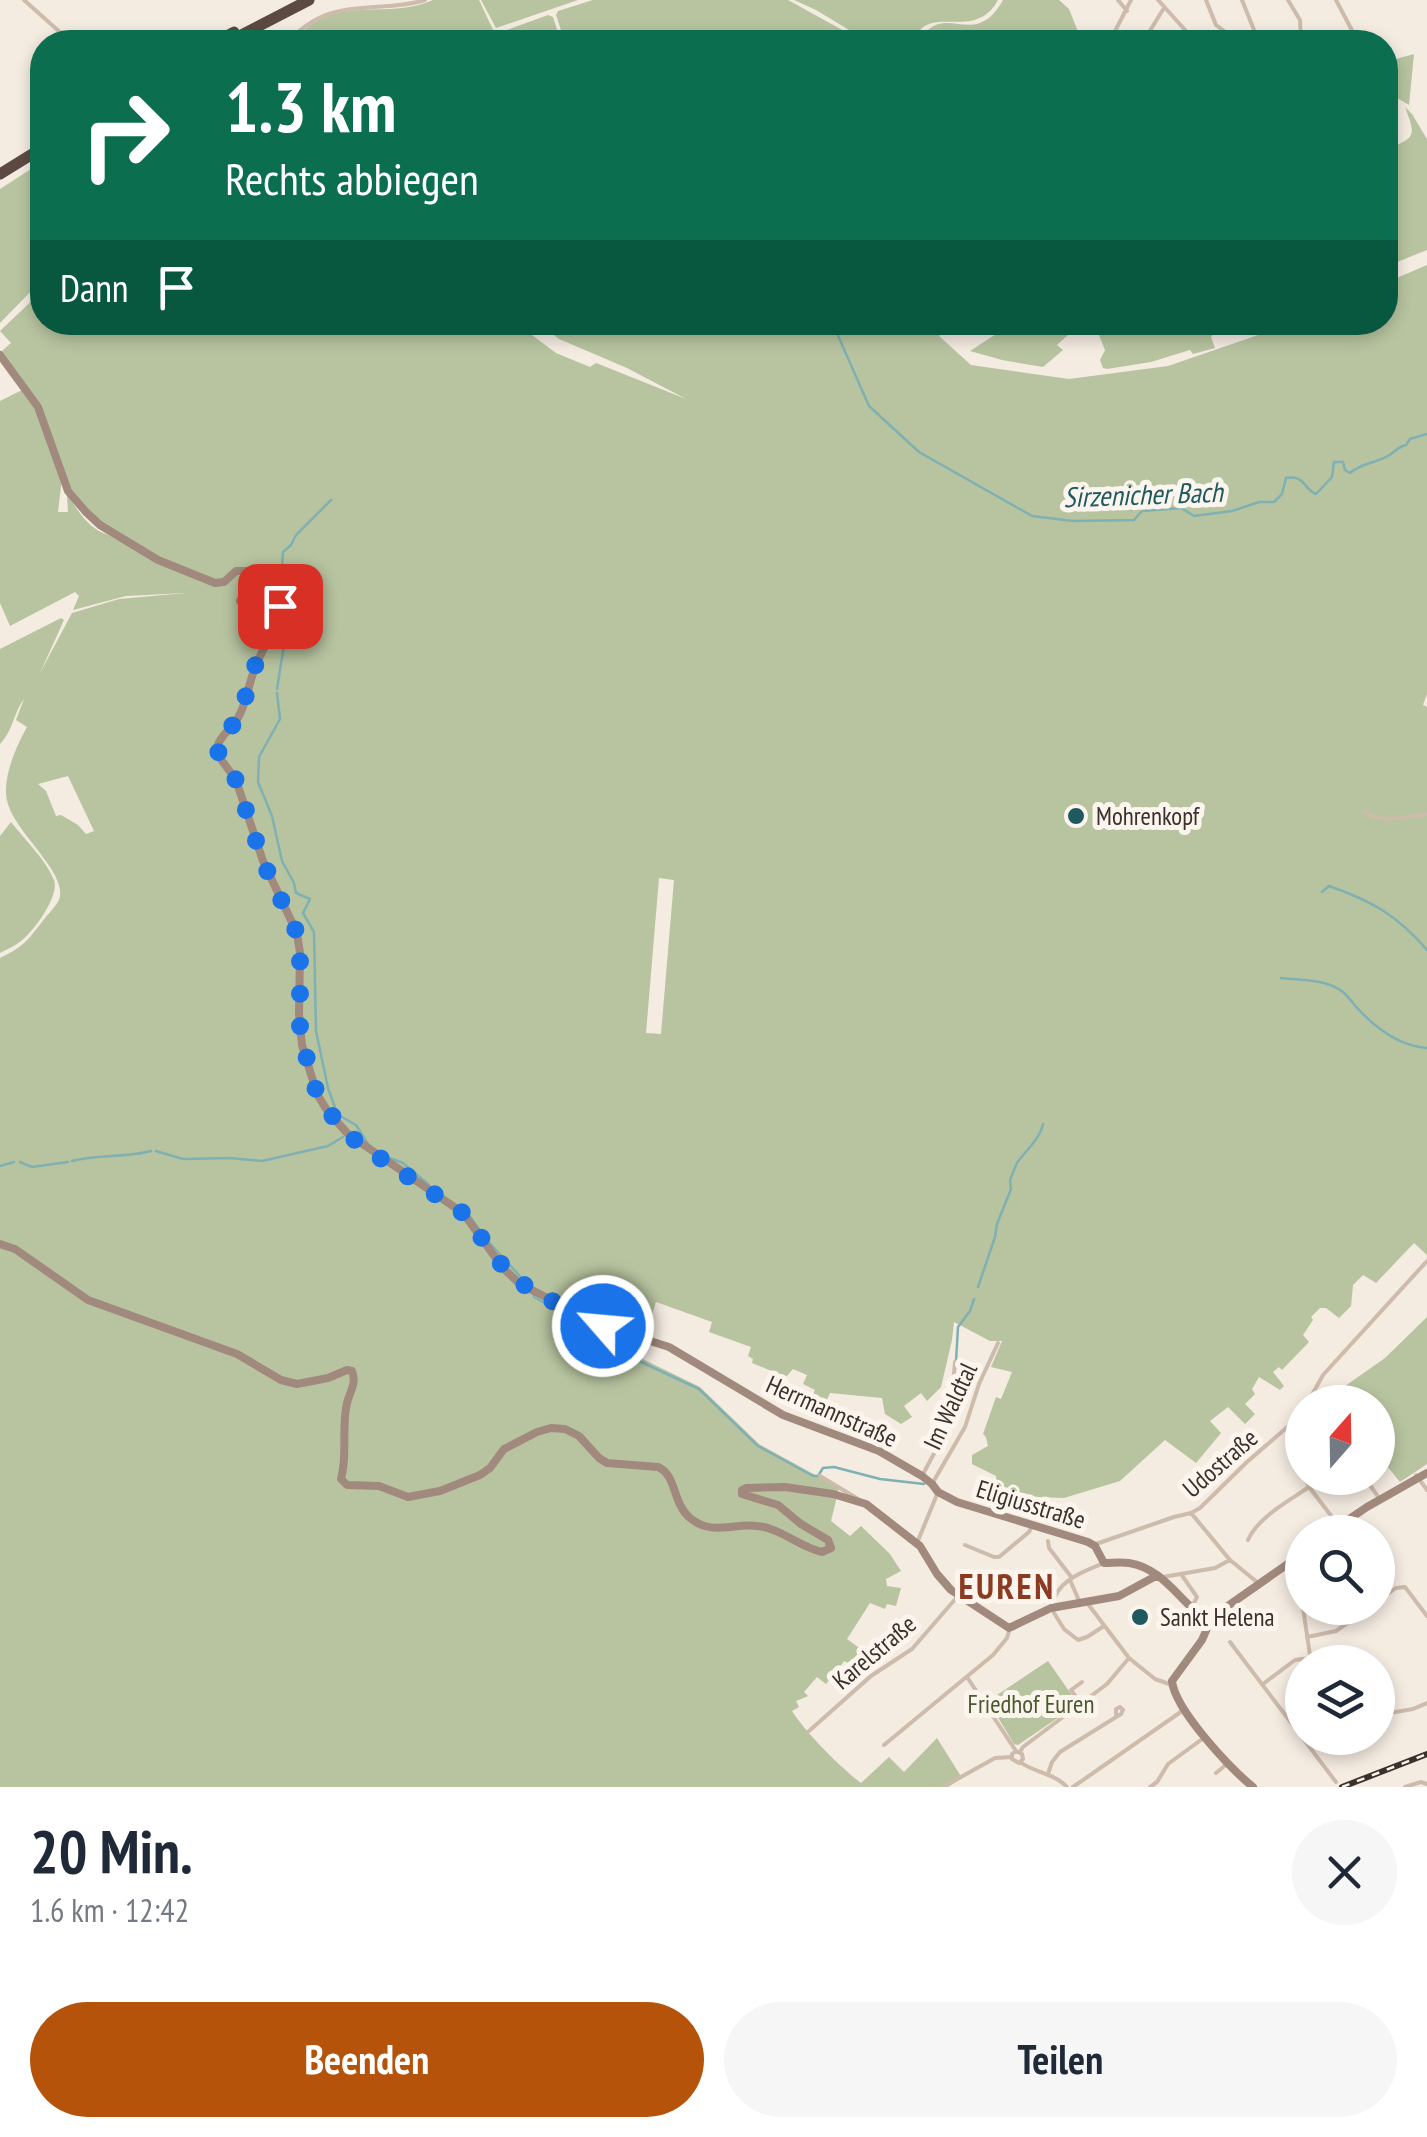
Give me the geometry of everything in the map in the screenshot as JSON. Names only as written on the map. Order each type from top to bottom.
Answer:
[{"type":"highway","points":[[237,30],[295,0]]},
{"type":"highway","points":[[251,30],[309,0]]},
{"type":"highway","points":[[0,166],[30,150]]},
{"type":"highway","points":[[0,174],[30,153]]},
{"type":"street","points":[[24,0],[58,30]]},
{"type":"street","points":[[302,30],[336,12],[426,0]]},
{"type":"street","points":[[1118,0],[1127,11]]},
{"type":"street","points":[[1115,30],[1131,0]]},
{"type":"street","points":[[1158,0],[1185,30]]},
{"type":"street","points":[[1206,0],[1216,25],[1222,30]]},
{"type":"street","points":[[1242,0],[1254,30]]},
{"type":"street","points":[[1288,0],[1300,20],[1300,30]]},
{"type":"street","points":[[1336,0],[1352,30]]},
{"type":"street","points":[[1150,30],[1164,8]]},
{"type":"street","name":"Herrmannstraße","points":[[0,355],[38,407],[68,491],[100,525],[158,560],[215,583],[224,582],[236,571],[246,571],[250,586],[242,603],[262,589],[270,571],[277,577],[277,622],[256,663],[237,720],[217,747],[236,780],[263,862],[297,933],[300,1034],[317,1094],[328,1112],[359,1144],[463,1213],[503,1268],[520,1284],[603,1326],[674,1350],[783,1415],[873,1448],[922,1476],[935,1488]]},
{"type":"street","points":[[1365,812],[1381,820],[1427,814]]},
{"type":"street","points":[[0,1244],[15,1249],[88,1300],[237,1354],[281,1380],[297,1384],[352,1371],[355,1380],[346,1407],[342,1442],[342,1479],[347,1485],[379,1486],[408,1497],[440,1491],[490,1468],[504,1449],[537,1432],[560,1428],[579,1436],[607,1462],[666,1470],[683,1512],[707,1528],[760,1526],[814,1550],[827,1550],[832,1547],[828,1540],[778,1505],[746,1497],[741,1492],[746,1488],[785,1487],[833,1494],[866,1504]]},
{"type":"street","points":[[1317,1385],[1427,1261]]},
{"type":"street","points":[[1420,1271],[1427,1277]]},
{"type":"street","name":"Im Waldtal","points":[[917,1543],[935,1488],[965,1427],[998,1343]]},
{"type":"street","points":[[922,1476],[945,1433],[944,1406],[953,1386],[955,1362]]},
{"type":"street","name":"Udostraße","points":[[1093,1545],[1192,1513],[1209,1502],[1285,1428]]},
{"type":"street","points":[[1356,1515],[1427,1470]]},
{"type":"street","points":[[820,1476],[866,1504],[917,1543],[937,1574],[958,1596],[1012,1628]]},
{"type":"street","points":[[1417,1477],[1427,1490]]},
{"type":"street","name":"Eligiusstraße","points":[[935,1488],[968,1506],[1076,1537],[1093,1545],[1104,1563]]},
{"type":"street","points":[[1248,1540],[1276,1510],[1298,1495]]},
{"type":"street","points":[[1315,1495],[1331,1515]]},
{"type":"street","points":[[1380,1495],[1383,1498]]},
{"type":"street","points":[[1192,1513],[1230,1560],[1259,1584]]},
{"type":"street","points":[[964,1545],[999,1557],[1032,1526]]},
{"type":"street","points":[[1048,1541],[1084,1603],[1114,1634],[1129,1658],[1155,1679],[1172,1685],[1205,1736],[1252,1787]]},
{"type":"street","points":[[884,1746],[993,1655],[1012,1628],[1051,1608],[1119,1596],[1156,1576],[1215,1568],[1230,1560]]},
{"type":"street","points":[[1104,1626],[1076,1639],[1064,1629],[1051,1608],[1055,1593],[1071,1579],[1104,1563],[1132,1564],[1156,1576],[1209,1622]]},
{"type":"street","points":[[1172,1685],[1202,1640],[1212,1617],[1285,1567]]},
{"type":"street","points":[[1180,1574],[1197,1597],[1192,1607]]},
{"type":"street","points":[[1395,1589],[1404,1587],[1427,1616]]},
{"type":"street","name":"Karelstraße","points":[[808,1730],[871,1676],[912,1649],[958,1596]]},
{"type":"street","points":[[1306,1625],[1308,1645]]},
{"type":"street","points":[[1307,1637],[1336,1631],[1345,1625]]},
{"type":"street","points":[[1230,1642],[1336,1782]]},
{"type":"street","points":[[942,1787],[1001,1756],[1012,1757],[1107,1684],[1129,1658]]},
{"type":"street","points":[[1263,1684],[1285,1668]]},
{"type":"street","points":[[967,1678],[1023,1756],[1020,1762]]},
{"type":"street","points":[[1081,1704],[1071,1690],[1082,1682]]},
{"type":"street","points":[[1395,1713],[1427,1703]]},
{"type":"street","points":[[1012,1757],[1015,1762],[1060,1779],[1070,1787],[1183,1706]]},
{"type":"street","points":[[1048,1774],[1060,1752],[1116,1716]]},
{"type":"street","points":[[1150,1787],[1168,1764],[1205,1736]]},
{"type":"street","points":[[1216,1773],[1227,1764]]},
{"type":"street","points":[[1157,1782],[1162,1787]]},
{"type":"street","points":[[1405,1787],[1427,1784]]},
{"type":"green space","points":[[433,0],[479,0],[493,30],[305,30],[343,12],[419,5]]},
{"type":"green space","points":[[481,0],[578,0],[496,28]]},
{"type":"green space","points":[[593,0],[788,0],[842,30],[561,30],[558,11]]},
{"type":"green space","points":[[794,0],[998,0],[977,19],[929,24],[920,30],[849,30]]},
{"type":"green space","points":[[1003,0],[1059,0],[1069,9],[1077,30],[928,30],[938,24],[974,24],[993,14]]},
{"type":"green space","points":[[548,15],[553,17],[557,30],[507,30]]},
{"type":"green space","points":[[1414,54],[1409,105],[1398,99],[1398,58]]},
{"type":"green space","points":[[1405,107],[1427,139],[1427,250],[1398,262],[1398,144],[1411,135]]},
{"type":"green space","points":[[30,170],[30,292],[0,323],[0,189]]},
{"type":"green space","points":[[1427,265],[1427,694],[1423,705],[1427,707],[1427,1255],[1414,1243],[1376,1283],[1363,1275],[1353,1285],[1351,1306],[1339,1318],[1320,1308],[1303,1335],[1309,1342],[1282,1370],[1279,1367],[1273,1372],[1284,1386],[1280,1390],[1259,1377],[1252,1389],[1255,1394],[1245,1404],[1255,1414],[1245,1424],[1228,1407],[1210,1421],[1221,1433],[1196,1463],[1165,1440],[1120,1481],[1064,1498],[1034,1497],[997,1489],[996,1476],[972,1464],[972,1455],[988,1446],[983,1434],[996,1397],[1001,1399],[1012,1372],[991,1367],[1002,1341],[990,1341],[954,1322],[941,1387],[927,1401],[921,1393],[904,1406],[912,1417],[901,1424],[885,1414],[882,1398],[830,1393],[825,1404],[811,1399],[815,1390],[803,1384],[807,1375],[793,1369],[786,1377],[752,1363],[748,1356],[751,1347],[709,1332],[712,1322],[656,1302],[651,1317],[626,1310],[614,1345],[700,1387],[759,1444],[839,1488],[831,1521],[850,1536],[861,1526],[890,1554],[901,1571],[886,1579],[887,1586],[901,1588],[896,1606],[887,1604],[885,1609],[870,1603],[847,1639],[862,1650],[853,1665],[844,1661],[839,1676],[835,1673],[826,1684],[817,1677],[804,1692],[808,1696],[796,1701],[799,1707],[792,1711],[861,1783],[889,1757],[904,1772],[937,1738],[962,1778],[948,1787],[0,1787],[0,958],[30,937],[58,902],[60,889],[9,806],[7,776],[27,727],[16,720],[24,699],[0,744],[0,649],[61,618],[64,620],[40,673],[72,613],[119,599],[186,593],[126,596],[73,610],[79,596],[75,592],[10,626],[0,603],[0,401],[22,390],[37,408],[62,478],[58,512],[68,512],[67,496],[70,497],[93,527],[119,538],[99,523],[69,486],[41,406],[1,352],[11,343],[0,331],[30,302],[30,335],[532,335],[556,353],[590,367],[596,363],[686,399],[554,335],[940,335],[971,365],[1069,379],[1168,366],[1258,335],[1398,335],[1398,277]],"holes":[[[68,776],[94,831],[86,834],[78,825],[56,816],[46,791],[38,784]],[[659,878],[674,880],[661,1034],[646,1033]]]},
{"type":"green space","points":[[995,335],[1068,335],[1057,345],[1063,350],[1043,367],[970,351]]},
{"type":"green space","points":[[1099,335],[1212,335],[1215,348],[1107,369],[1100,360],[1105,350]]},
{"type":"green space","points":[[11,822],[46,865],[55,887],[32,930],[0,953],[0,836]]},
{"type":"green space","points":[[1427,1317],[1427,1464],[1400,1482],[1395,1476],[1395,1385],[1347,1385],[1385,1358]]},
{"type":"green space","name":"Friedhof Euren","points":[[1048,1661],[1078,1704],[1014,1744],[988,1701]]},
{"type":"waterway","name":"Sirzenicher Bach","points":[[838,335],[869,406],[919,452],[1032,516],[1073,521],[1134,520],[1142,511],[1181,508],[1194,516],[1232,511],[1259,502],[1274,502],[1282,494],[1286,478],[1301,480],[1316,494],[1332,477],[1334,462],[1343,462],[1350,473],[1386,457],[1410,439],[1427,434]]},
{"type":"waterway","points":[[277,689],[287,626],[283,552],[331,500]]},
{"type":"waterway","points":[[277,693],[280,719],[259,757],[258,782],[296,893],[310,899],[303,913],[314,932],[316,1031],[338,1116]]},
{"type":"waterway","points":[[1322,892],[1329,886],[1371,904],[1405,927],[1427,950]]},
{"type":"waterway","points":[[1281,978],[1337,988],[1381,1030],[1408,1044],[1427,1048]]},
{"type":"waterway","points":[[342,1117],[356,1125],[368,1144]]},
{"type":"waterway","points":[[1017,1163],[1036,1140],[1043,1124]]},
{"type":"waterway","points":[[156,1151],[183,1159],[262,1161],[328,1146],[343,1137]]},
{"type":"waterway","points":[[72,1161],[151,1151]]},
{"type":"waterway","points":[[387,1157],[403,1163],[429,1185]]},
{"type":"waterway","points":[[0,1166],[14,1162]]},
{"type":"waterway","points":[[20,1162],[32,1167],[68,1162]]},
{"type":"waterway","points":[[978,1287],[1016,1165]]},
{"type":"waterway","points":[[469,1215],[479,1229]]},
{"type":"waterway","points":[[486,1239],[528,1285]]},
{"type":"waterway","points":[[533,1293],[546,1304]]},
{"type":"waterway","points":[[956,1361],[958,1327],[974,1299]]},
{"type":"waterway","points":[[549,1305],[602,1333],[609,1347],[699,1389],[758,1446],[813,1476],[818,1476],[823,1468],[834,1467],[880,1479],[924,1484]]},
{"type":"railway","points":[[1342,1787],[1427,1754]]},
{"type":"place","name":"Mohrenkopf","points":[[1076,816]]},
{"type":"place","name":"Sankt Helena","points":[[1140,1617]]},
{"type":"district","name":"EUREN","points":[[1007,1586]]},
{"type":"route","points":[[280,606],[277,622],[256,663],[248,696],[237,720],[217,747],[236,780],[263,862],[297,933],[300,1034],[317,1094],[338,1124],[359,1144],[463,1213],[510,1276],[603,1326]]}]
